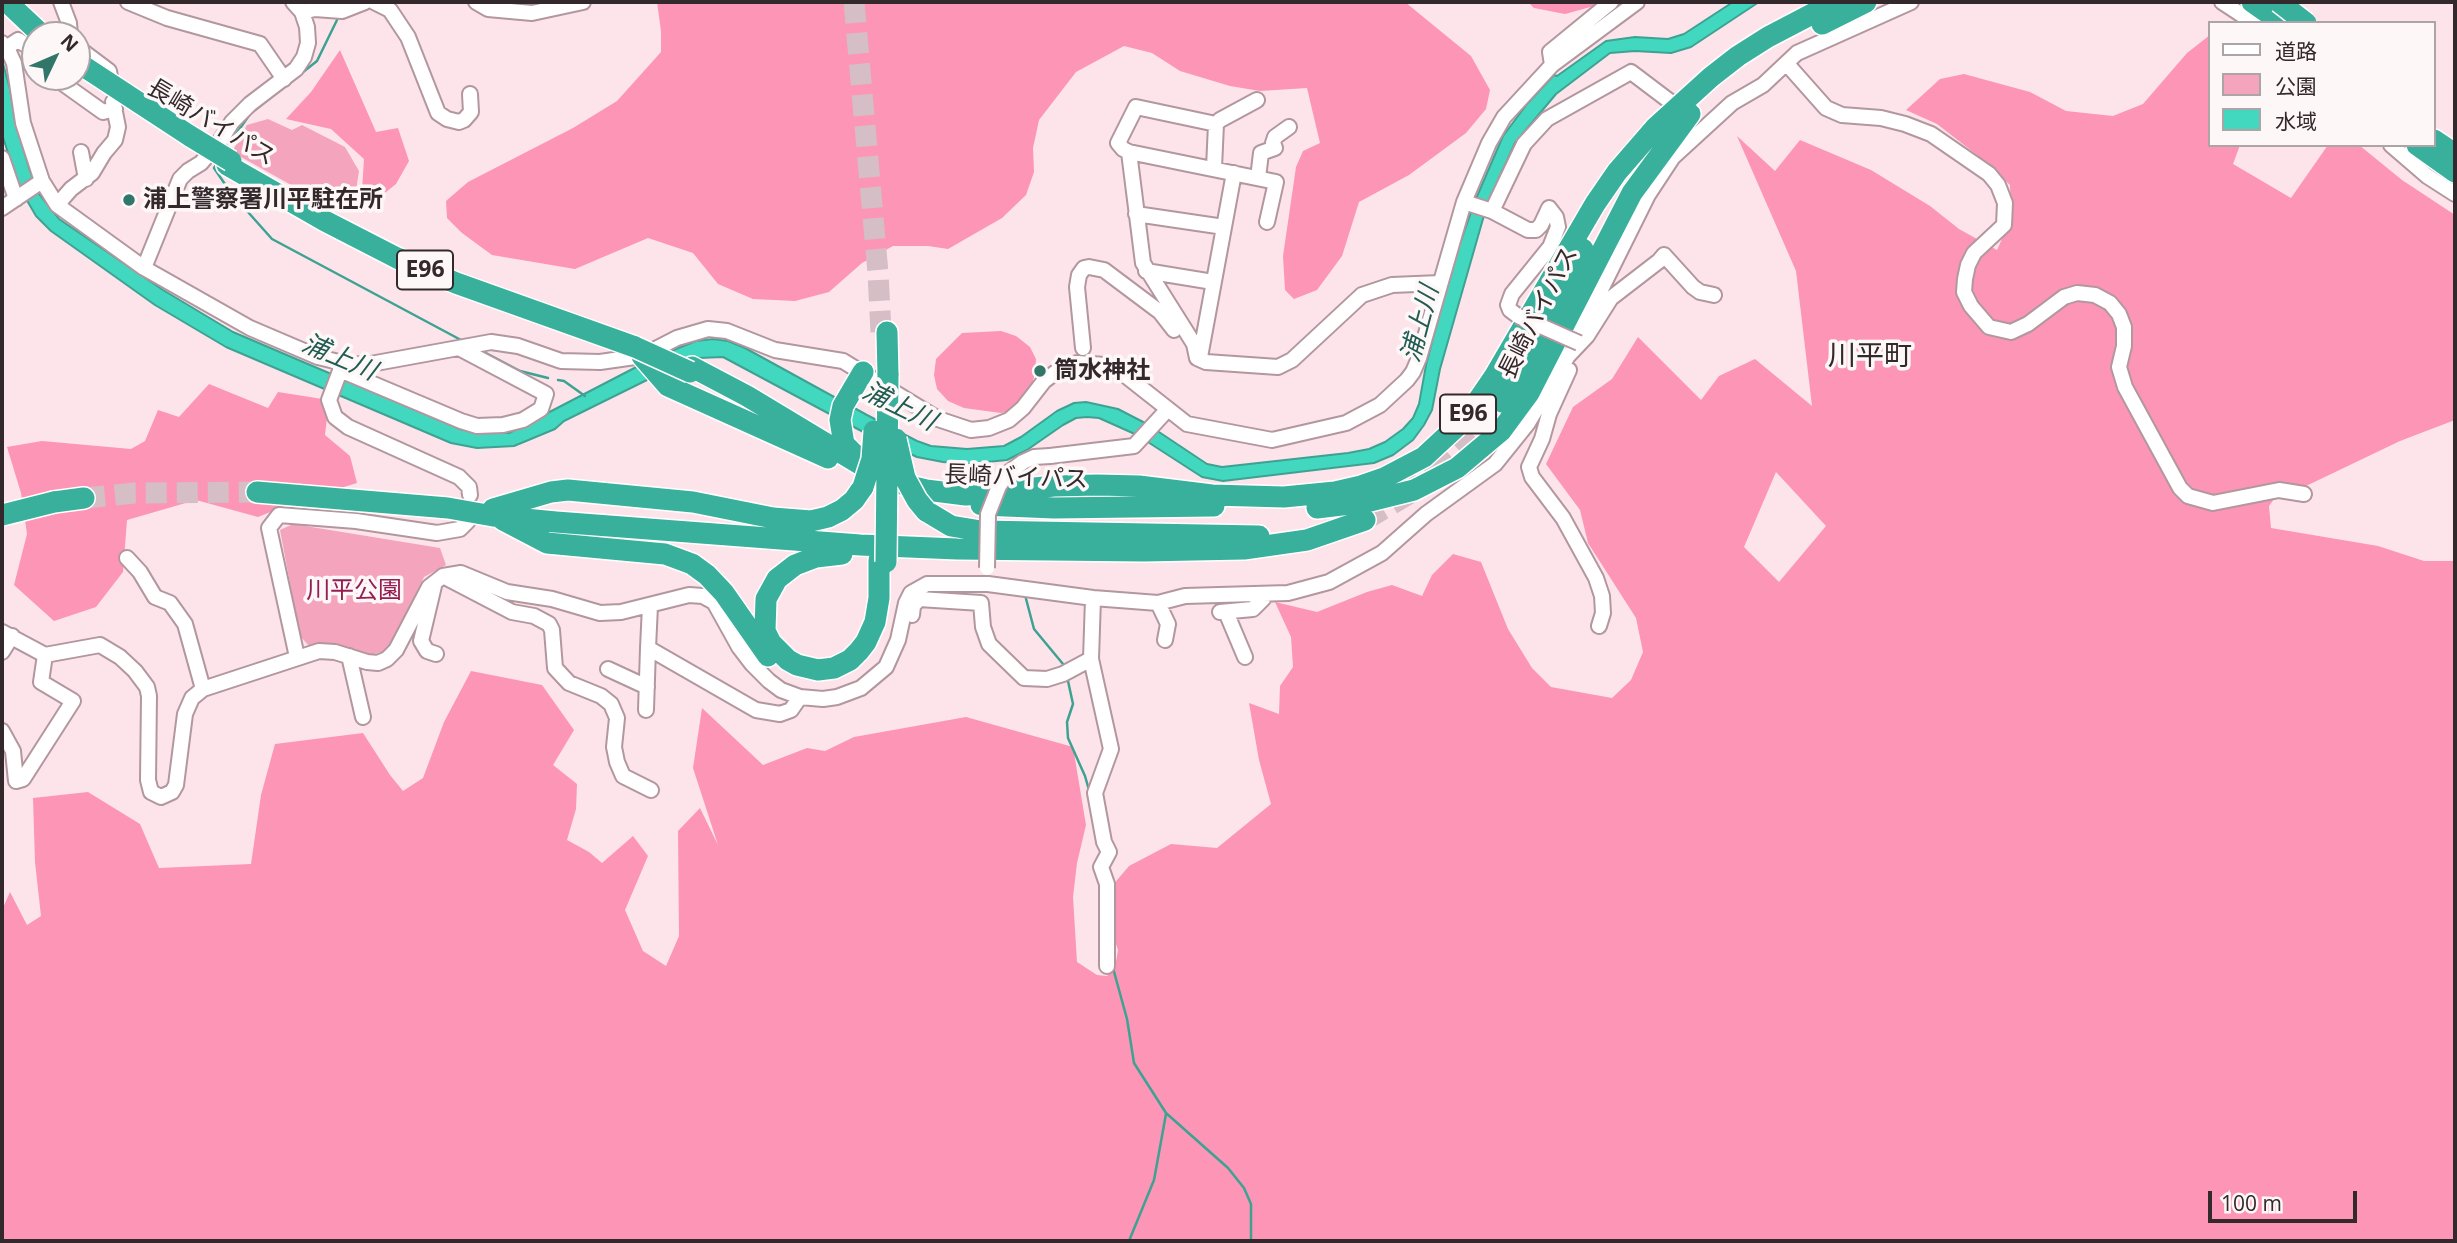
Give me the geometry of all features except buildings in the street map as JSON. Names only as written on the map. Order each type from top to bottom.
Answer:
[{"type":"highway","points":[[7,2],[27,21]]},
{"type":"highway","name":"長崎バイパス","points":[[91,78],[229,163],[400,251],[640,351],[691,369],[747,396],[873,472],[902,484],[966,495],[1054,486],[1111,485],[1212,495],[1284,497],[1335,492],[1384,478],[1424,457],[1449,435],[1476,405],[1576,235],[1617,172],[1656,127],[1738,56],[1835,2]]},
{"type":"highway","name":"長崎バイパス","points":[[1502,402],[1517,379],[1582,251],[1601,219],[1642,162],[1687,115],[1731,79],[1766,55],[1866,2]]},
{"type":"highway","points":[[2252,2],[2280,21]]},
{"type":"highway","points":[[2279,2],[2303,21]]},
{"type":"highway","points":[[2,4],[21,23]]},
{"type":"highway","name":"長崎バイパス","points":[[91,72],[188,139]]},
{"type":"highway","name":"長崎バイパス","points":[[691,369],[841,463],[894,490],[927,500],[953,504],[1054,508],[1314,508],[1389,498],[1448,474],[1474,456],[1501,430],[1538,376],[1632,193],[1687,115]]},
{"type":"highway","points":[[2436,142],[2455,154]]},
{"type":"highway","points":[[2420,147],[2455,172]]},
{"type":"highway","name":"長崎バイパス","points":[[1435,459],[1463,433],[1497,390],[1576,235]]},
{"type":"highway","points":[[493,513],[551,492],[568,489],[693,502],[773,518],[811,521],[828,517],[854,500],[863,487],[872,459],[877,373],[884,332]]},
{"type":"highway","points":[[640,351],[668,386],[841,463]]},
{"type":"highway","points":[[877,373],[850,394],[841,414],[840,429],[844,444],[859,458],[876,468],[926,490]]},
{"type":"highway","points":[[877,373],[902,468],[913,493],[926,511],[951,526],[981,531],[1259,536]]},
{"type":"highway","points":[[493,513],[547,543],[665,554],[683,559],[716,583],[774,662],[790,673],[809,679],[828,679],[846,674],[872,652],[880,634],[885,609],[877,373]]},
{"type":"highway","points":[[257,492],[737,537],[860,545],[957,549],[1221,551],[1307,540]]},
{"type":"highway","points":[[2,515],[54,502],[84,498]]},
{"type":"highway","points":[[493,513],[875,541],[1144,544],[1259,536],[1306,529],[1343,516]]},
{"type":"highway","points":[[883,561],[875,622],[866,642],[850,660],[834,668],[817,670],[797,665],[778,652],[765,631],[764,607],[770,588],[785,571],[816,556],[829,554],[1054,561],[1197,561],[1264,554],[1365,520]]},
{"type":"street","points":[[61,2],[68,21]]},
{"type":"street","points":[[128,2],[167,18],[260,44],[284,79]]},
{"type":"street","points":[[298,7],[342,11],[365,2]]},
{"type":"street","points":[[475,2],[488,9],[532,13],[583,2]]},
{"type":"street","points":[[1552,65],[1550,52],[1611,2]]},
{"type":"street","points":[[341,367],[491,342],[518,346],[561,361],[600,362],[708,329],[727,331],[775,350],[843,361],[877,373],[938,419],[971,430],[989,428],[1009,420],[1023,408],[1044,381],[1056,372],[1077,363],[1104,365],[1121,372],[1163,414],[1187,425],[1272,440],[1346,424],[1380,405],[1413,372],[1440,283],[1489,143],[1504,117],[1552,65],[1637,2]]},
{"type":"street","points":[[1687,115],[1732,103],[1762,85],[1797,53],[1911,2]]},
{"type":"street","points":[[2222,2],[2251,21]]},
{"type":"street","points":[[2284,21],[2289,2]]},
{"type":"street","points":[[381,3],[399,22],[408,37],[438,113],[447,120],[464,120],[471,112],[470,94]]},
{"type":"street","points":[[144,268],[180,179],[201,163],[232,122],[250,104],[296,69],[304,57],[308,43],[307,27],[298,7]]},
{"type":"street","points":[[21,42],[18,40],[4,46],[14,63],[23,123],[42,181],[58,205],[144,268],[217,310],[290,347],[477,426],[503,425],[523,420],[541,409],[546,394],[459,348]]},
{"type":"street","points":[[91,58],[109,71],[110,77]]},
{"type":"street","points":[[1787,64],[1826,108],[1842,115],[1881,118],[1931,134],[1989,174],[1998,185],[2005,203],[2004,225],[1975,253],[1968,265],[1964,292],[1970,306],[1989,327],[2011,332],[2028,324],[2064,297],[2077,293],[2095,295],[2110,303],[2119,314],[2124,327],[2119,367],[2125,387],[2180,488],[2188,496],[2213,503],[2279,490],[2304,494]]},
{"type":"street","points":[[1492,211],[1524,144],[1547,119],[1631,72],[1687,115]]},
{"type":"street","points":[[58,205],[71,189],[97,167],[115,140],[118,127],[114,106],[103,112],[74,91]]},
{"type":"street","points":[[1214,168],[1216,124],[1257,100]]},
{"type":"street","points":[[1216,124],[1136,107],[1118,143],[1129,152],[1276,182],[1267,222]]},
{"type":"street","points":[[1599,626],[1603,612],[1602,596],[1596,578],[1563,518],[1532,477],[1529,467],[1579,343],[1578,335],[1648,195],[1673,157],[1687,115]]},
{"type":"street","points":[[1258,178],[1261,153],[1275,148],[1275,137],[1289,127]]},
{"type":"street","points":[[2393,147],[2427,176],[2455,194]]},
{"type":"street","points":[[81,152],[86,179]]},
{"type":"street","points":[[1129,152],[1143,263],[1194,344],[1198,358]]},
{"type":"street","points":[[2,163],[17,198]]},
{"type":"street","points":[[1198,358],[1234,173]]},
{"type":"street","points":[[2,208],[42,181]]},
{"type":"street","points":[[1468,202],[1528,230],[1536,230],[1541,225],[1549,208],[1556,217],[1558,227],[1550,247],[1512,294],[1508,305],[1518,316],[1579,343]]},
{"type":"street","points":[[1136,214],[1224,227]]},
{"type":"street","points":[[2,652],[7,634],[45,655],[100,645],[120,657],[141,678],[149,696],[148,780],[155,796],[166,796],[176,785],[185,714],[192,698],[203,689],[297,657],[328,651],[367,662],[378,663],[387,659],[396,650],[429,587],[439,579],[461,573],[507,592],[552,599],[600,613],[621,612],[689,596],[709,598],[752,664],[781,690],[800,697],[836,697],[861,688],[886,667],[898,640],[906,603],[911,593],[927,584],[988,584],[1093,598],[1158,603],[1185,596],[1288,593],[1318,586],[1382,553],[1426,514],[1495,464],[1528,423],[1568,356],[1587,336],[1611,298],[1664,255],[1693,287],[1700,292],[1714,295]]},
{"type":"street","points":[[1083,348],[1077,287],[1079,275],[1084,268],[1089,267],[1104,270],[1160,312],[1188,351],[1198,358],[1206,362],[1278,368],[1292,360],[1362,295],[1392,285],[1440,283]]},
{"type":"street","points":[[1146,271],[1213,282]]},
{"type":"street","points":[[341,367],[329,400],[331,410],[341,423],[459,477],[469,487],[470,495]]},
{"type":"street","points":[[988,584],[988,514],[999,486],[1008,472],[1034,457],[1118,449],[1139,443],[1163,414]]},
{"type":"street","points":[[297,657],[270,528],[279,515],[356,521],[437,533],[460,529],[468,521]]},
{"type":"street","points":[[127,558],[140,572],[155,597],[170,603],[185,624],[203,689]]},
{"type":"street","points":[[436,654],[427,651],[421,640],[439,579]]},
{"type":"street","points":[[439,579],[512,612],[534,615],[550,624],[555,668],[569,682],[601,696],[611,704],[617,718],[614,747],[623,776],[651,790]]},
{"type":"street","points":[[1245,657],[1223,612],[1253,609],[1263,599],[1262,594]]},
{"type":"street","points":[[1093,598],[1091,659],[1111,749],[1094,793],[1104,842],[1109,852],[1101,867],[1107,884],[1107,966]]},
{"type":"street","points":[[898,640],[910,625],[913,606],[919,599],[981,603],[983,627],[989,644],[1024,678],[1034,680],[1055,677],[1091,659]]},
{"type":"street","points":[[1158,603],[1168,624],[1165,639]]},
{"type":"street","points":[[646,710],[650,606]]},
{"type":"street","points":[[648,648],[756,710],[780,714],[791,710],[800,697]]},
{"type":"street","points":[[2,731],[13,751],[16,780],[23,779],[73,701],[41,682],[45,655]]},
{"type":"street","points":[[349,656],[363,716]]},
{"type":"street","points":[[607,668],[647,687]]},
{"type":"green space","points":[[268,119],[292,130],[302,125],[345,147],[359,171],[353,209],[327,205],[232,152],[247,125]]},
{"type":"green space","name":"川平公園","points":[[293,524],[440,548],[446,565],[424,577],[388,650],[367,656],[333,645],[310,647],[300,636],[280,530]]},
{"type":"shaded area","points":[[657,2],[1405,2],[1471,56],[1490,90],[1486,109],[1466,133],[1409,175],[1359,202],[1342,256],[1317,290],[1294,299],[1285,290],[1283,256],[1296,167],[1303,151],[1320,143],[1307,88],[1260,91],[1230,86],[1180,71],[1152,53],[1124,46],[1076,72],[1039,120],[1033,148],[1034,172],[1026,195],[1002,218],[948,249],[893,246],[862,263],[829,292],[795,301],[753,299],[718,284],[693,253],[648,238],[575,269],[492,255],[462,233],[447,218],[446,201],[468,182],[573,128],[617,101],[661,52]]},
{"type":"shaded area","points":[[1528,2],[1596,2],[1594,6],[1565,14],[1534,8]]},
{"type":"shaded area","points":[[2208,37],[2208,147],[2239,147],[2233,164],[2291,198],[2327,147],[2361,147],[2402,180],[2455,215],[2455,420],[2400,441],[2306,486],[2279,492],[2269,506],[2271,528],[2378,546],[2424,561],[2455,561],[2455,1241],[2,1241],[2,910],[10,892],[27,925],[41,916],[35,862],[33,798],[88,792],[140,824],[159,868],[251,864],[261,795],[275,744],[363,733],[403,791],[423,778],[444,722],[471,671],[542,685],[574,730],[553,765],[577,784],[576,809],[567,840],[602,863],[633,836],[648,856],[625,910],[643,951],[666,966],[679,936],[678,831],[700,808],[718,845],[693,768],[702,708],[763,765],[807,748],[825,751],[854,737],[966,717],[1073,747],[1086,825],[1077,863],[1073,897],[1077,962],[1097,975],[1107,976],[1115,967],[1118,950],[1111,929],[1112,886],[1129,866],[1171,844],[1217,848],[1271,804],[1259,760],[1249,703],[1279,714],[1280,686],[1293,667],[1291,637],[1275,602],[1317,612],[1392,585],[1422,596],[1432,575],[1453,554],[1481,562],[1508,629],[1532,668],[1551,687],[1612,698],[1631,680],[1643,652],[1636,618],[1588,543],[1580,510],[1546,464],[1573,407],[1612,379],[1638,337],[1701,400],[1719,376],[1755,359],[1812,406],[1796,271],[1737,136],[1775,171],[1800,140],[1871,170],[1930,206],[1959,229],[1997,250],[2011,219],[2010,185],[1937,124],[1906,110],[1940,79],[1964,74],[2030,92],[2066,111],[2113,116],[2143,104],[2187,53]],"holes":[[[1776,472],[1826,526],[1779,582],[1744,547]]]},
{"type":"shaded area","points":[[340,50],[376,132],[398,128],[409,161],[396,184],[376,200],[361,207],[364,159],[331,129],[286,119],[311,92]]},
{"type":"shaded area","points":[[1001,331],[1016,336],[1030,347],[1036,359],[1030,390],[1015,410],[1001,413],[964,408],[948,401],[937,389],[934,375],[936,359],[962,333]]},
{"type":"shaded area","points":[[209,384],[268,408],[278,392],[329,400],[325,435],[350,456],[357,483],[295,502],[258,517],[196,500],[127,520],[123,572],[96,607],[54,621],[14,585],[27,534],[21,493],[7,447],[42,441],[131,449],[145,441],[158,410],[179,417]]},
{"type":"water","points":[[1733,2],[1759,2],[1691,47],[1671,53],[1610,53],[1556,94],[1515,143],[1487,205],[1440,369],[1432,410],[1413,440],[1393,455],[1374,463],[1223,481],[1202,477],[1137,435],[1099,418],[1087,417],[1076,418],[1007,460],[967,464],[917,457],[867,434],[723,357],[699,358],[651,378],[564,421],[555,429],[514,446],[477,448],[451,443],[226,347],[155,305],[51,231],[36,216],[18,185],[2,134],[2,60],[15,121],[30,171],[39,194],[59,219],[163,290],[233,332],[460,429],[479,433],[509,433],[644,363],[653,362],[696,341],[713,339],[728,341],[745,348],[867,415],[931,446],[967,449],[1004,446],[1057,411],[1074,403],[1086,402],[1118,409],[1147,424],[1207,464],[1222,467],[1369,449],[1403,429],[1413,418],[1419,404],[1426,365],[1451,269],[1475,201],[1503,136],[1527,104],[1554,75],[1557,76],[1606,41],[1635,37],[1668,39],[1684,34]]},
{"type":"waterway","points":[[227,147],[250,114],[317,61],[337,20]]},
{"type":"waterway","points":[[218,162],[214,168],[231,193],[272,239],[461,340]]},
{"type":"waterway","points":[[484,352],[520,371],[548,378]]},
{"type":"waterway","points":[[558,380],[564,381],[585,396]]},
{"type":"waterway","points":[[1025,595],[1034,629],[1063,664]]},
{"type":"waterway","points":[[1068,681],[1073,704],[1067,722],[1068,738],[1089,790]]},
{"type":"waterway","points":[[1113,968],[1127,1019],[1134,1063],[1166,1113],[1228,1168],[1244,1188],[1251,1204],[1251,1241]]},
{"type":"waterway","points":[[1129,1241],[1154,1180],[1166,1114]]},
{"type":"tunnel","points":[[854,2],[881,332]]},
{"type":"tunnel","points":[[1437,472],[1467,444],[1502,402]]},
{"type":"tunnel","points":[[1343,516],[1388,493],[1435,459]]},
{"type":"tunnel","points":[[84,498],[135,493],[257,492]]},
{"type":"tunnel","points":[[1365,520],[1409,494]]},
{"type":"place","name":"浦上警察署川平駐在所","points":[[129,200]]},
{"type":"place","name":"筒水神社","points":[[1040,371]]},
{"type":"district","name":"川平町","points":[[1870,357]]},
{"type":"water label","name":"浦上川","points":[[1421,324]]},
{"type":"water label","name":"浦上川","points":[[339,358]]},
{"type":"water label","name":"浦上川","points":[[899,407]]}]
